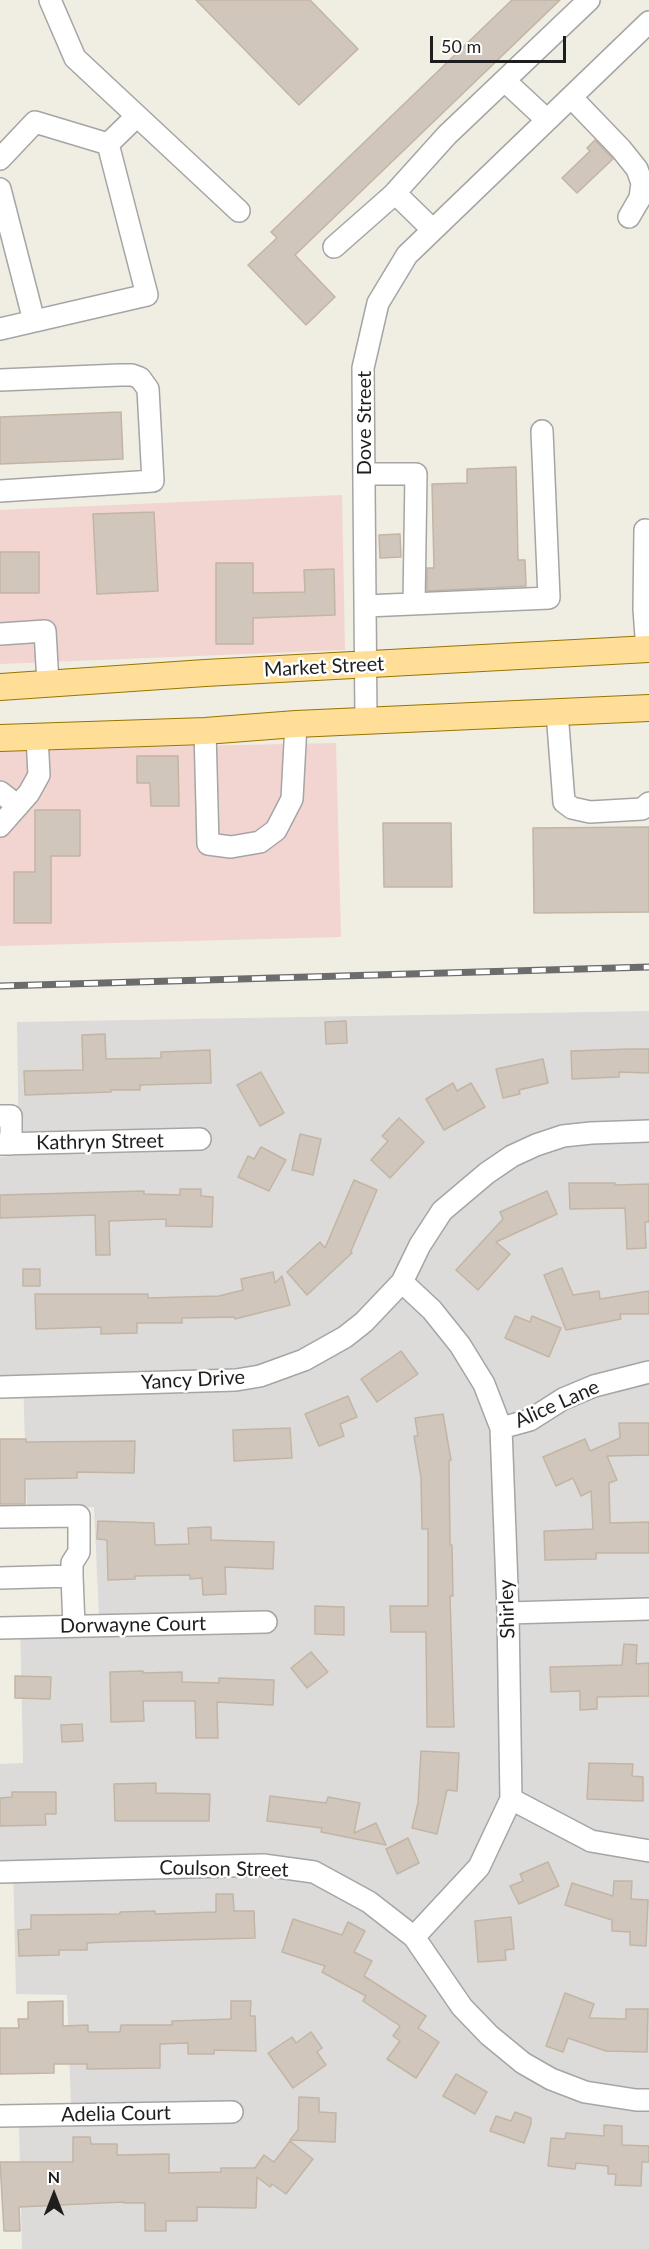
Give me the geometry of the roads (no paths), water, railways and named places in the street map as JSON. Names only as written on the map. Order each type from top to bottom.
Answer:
[{"type":"main road","name":"Market Street","points":[[0,687],[204,673],[648,650]]},
{"type":"main road","points":[[0,738],[205,731],[366,720],[649,708]]},
{"type":"street","points":[[50,0],[75,58],[239,211]]},
{"type":"street","points":[[334,247],[395,193],[447,135],[588,0]]},
{"type":"street","name":"Dove Street","points":[[366,720],[363,368],[378,303],[407,255],[649,22]]},
{"type":"street","points":[[505,81],[547,120]]},
{"type":"street","points":[[571,97],[637,169],[642,183],[640,198],[629,217]]},
{"type":"street","points":[[108,144],[138,116]]},
{"type":"street","points":[[0,159],[34,122],[108,144]]},
{"type":"street","points":[[0,329],[147,295],[108,144]]},
{"type":"street","points":[[0,189],[34,321]]},
{"type":"street","points":[[395,193],[433,230]]},
{"type":"street","points":[[0,380],[120,375],[140,378],[148,389],[153,481],[0,491]]},
{"type":"street","points":[[366,606],[549,598],[542,432]]},
{"type":"street","points":[[364,474],[416,474],[414,604]]},
{"type":"street","points":[[645,530],[644,609],[648,650]]},
{"type":"street","points":[[0,634],[45,632],[48,684]]},
{"type":"street","points":[[557,712],[564,802],[572,808],[590,812],[642,809],[649,803]]},
{"type":"street","points":[[205,731],[208,844],[231,848],[260,842],[276,830],[292,799],[296,724]]},
{"type":"street","points":[[1,824],[29,793],[39,775],[38,736]]},
{"type":"street","points":[[0,792],[18,806]]},
{"type":"street","points":[[0,1116],[11,1116],[6,1144]]},
{"type":"street","name":"Yancy Drive","points":[[0,1387],[236,1380],[260,1376],[304,1360],[345,1337],[364,1322],[402,1282],[420,1245],[442,1211],[487,1173],[512,1156],[536,1144],[563,1136],[649,1131]]},
{"type":"street","name":"Kathryn Street","points":[[6,1144],[200,1139]]},
{"type":"street","name":"Shirley","points":[[402,1282],[432,1310],[460,1345],[484,1384],[501,1428],[508,1613],[511,1798],[479,1867],[414,1937]]},
{"type":"street","name":"Alice Lane","points":[[501,1428],[530,1419],[563,1399],[594,1386],[649,1372]]},
{"type":"street","points":[[0,1517],[74,1516]]},
{"type":"street","points":[[0,1526],[59,1526],[74,1516]]},
{"type":"street","points":[[74,1516],[79,1552],[72,1563],[74,1626]]},
{"type":"street","points":[[0,1578],[72,1576]]},
{"type":"street","points":[[508,1613],[649,1609]]},
{"type":"street","name":"Dorwayne Court","points":[[0,1628],[266,1622]]},
{"type":"street","points":[[511,1798],[591,1841],[649,1851]]},
{"type":"street","name":"Coulson Street","points":[[0,1872],[263,1865],[314,1872],[369,1902],[414,1937],[462,2007],[489,2035],[523,2063],[551,2079],[585,2092],[649,2100]]},
{"type":"street","name":"Adelia Court","points":[[0,2116],[232,2112]]},
{"type":"railway","points":[[0,986],[649,967]]}]
